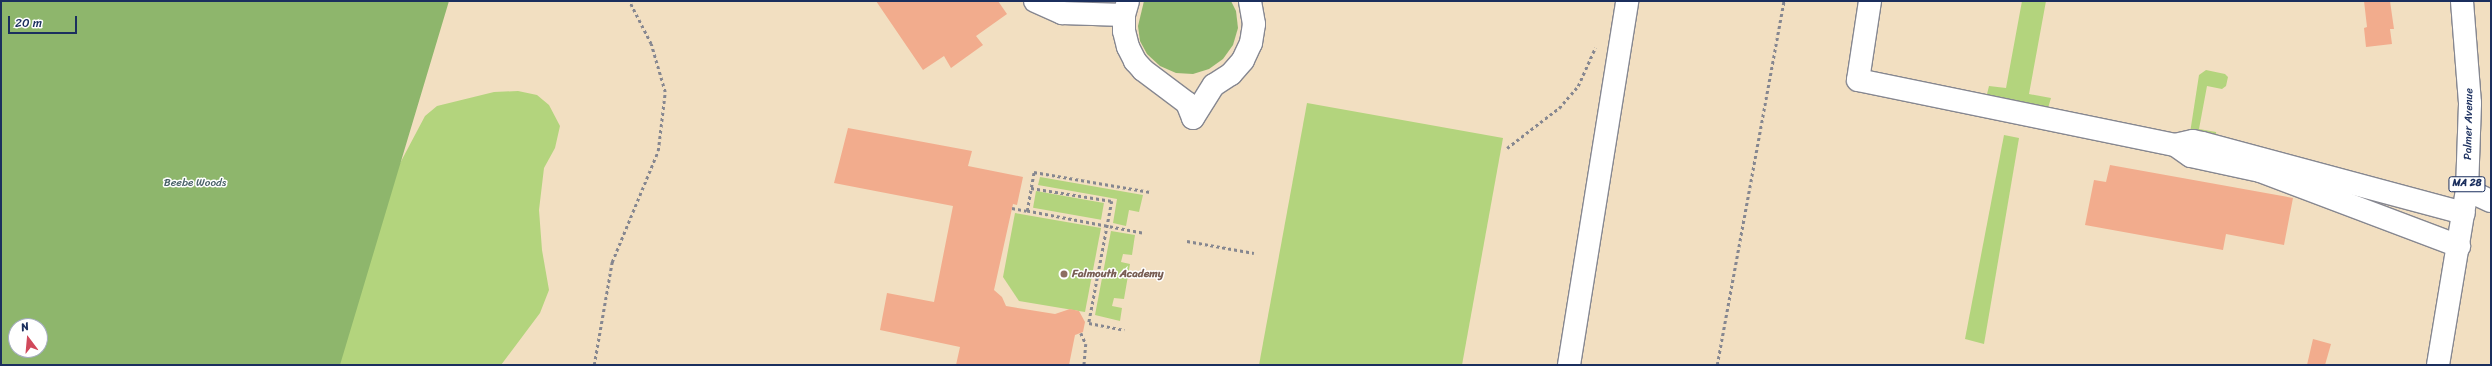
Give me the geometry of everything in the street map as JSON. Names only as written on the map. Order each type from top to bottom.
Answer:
[{"type":"main road","points":[[1035,1],[1062,13],[1126,8],[1124,31],[1128,47],[1136,61],[1143,70],[1186,103],[1193,118],[1214,85],[1231,74],[1243,60],[1251,43],[1254,24],[1250,1]]},
{"type":"main road","points":[[1569,365],[1627,1]]},
{"type":"main road","points":[[1870,1],[1858,80],[2175,145],[2191,156],[2260,171],[2459,246]]},
{"type":"main road","name":"Palmer Avenue","points":[[2438,365],[2459,246],[2467,190],[2470,103],[2462,1]]},
{"type":"main road","points":[[2175,145],[2193,141],[2202,143],[2464,213]]},
{"type":"main road","points":[[2467,190],[2491,201]]},
{"type":"path","points":[[594,365],[612,262],[658,151],[665,92],[651,44],[629,1]]},
{"type":"path","points":[[1718,365],[1784,1]]},
{"type":"path","points":[[1507,148],[1559,108],[1573,92],[1596,45]]},
{"type":"path","points":[[1028,211],[1034,172],[1150,192]]},
{"type":"path","points":[[1031,188],[1112,201],[1089,323],[1124,330]]},
{"type":"path","points":[[1012,208],[1142,233]]},
{"type":"path","points":[[1187,241],[1254,253]]},
{"type":"path","points":[[1081,333],[1086,344],[1084,365]]},
{"type":"green space","name":"Beebe Woods","points":[[1,1],[449,1],[340,365],[1,365]]},
{"type":"green space","points":[[1144,1],[1231,1],[1236,11],[1238,28],[1233,45],[1223,59],[1209,69],[1193,74],[1176,73],[1160,66],[1147,54],[1140,41],[1138,26]]},
{"type":"green space","points":[[2022,1],[2046,1],[2029,94],[2051,98],[2048,108],[1986,98],[1989,86],[2006,88]]},
{"type":"green space","points":[[2206,70],[2225,74],[2228,77],[2226,86],[2222,89],[2207,86],[2199,129],[2216,132],[2217,138],[2190,133],[2199,75]]},
{"type":"green space","points":[[518,91],[537,95],[549,105],[560,126],[555,148],[544,168],[539,210],[542,250],[549,290],[540,313],[501,365],[152,365],[398,167],[425,116],[437,106],[494,92]]},
{"type":"green space","points":[[1307,103],[1503,138],[1462,365],[1259,365]]},
{"type":"green space","points":[[2004,135],[2019,138],[1984,344],[1965,339]]},
{"type":"green space","points":[[1040,177],[1143,195],[1139,212],[1129,210],[1126,226],[1113,223],[1117,199],[1038,185]]},
{"type":"green space","points":[[1036,191],[1104,203],[1101,220],[1033,208]]},
{"type":"green space","points":[[1015,213],[1101,228],[1085,312],[1019,301],[1003,277]]},
{"type":"green space","points":[[1111,231],[1135,235],[1132,255],[1123,254],[1121,262],[1130,264],[1124,299],[1114,298],[1112,306],[1122,308],[1120,321],[1095,315]]},
{"type":"building","points":[[876,1],[998,1],[1007,14],[976,36],[983,45],[951,68],[944,56],[923,70]]},
{"type":"building","points":[[2364,1],[2390,1],[2394,29],[2390,29],[2392,44],[2366,47],[2364,28],[2367,27]]},
{"type":"building","name":"Falmouth Academy","points":[[848,128],[972,151],[968,166],[1023,177],[1017,205],[1013,204],[994,290],[1002,297],[1006,306],[1055,314],[1070,309],[1079,311],[1085,322],[1083,332],[1075,335],[1069,365],[956,365],[960,347],[880,330],[887,293],[934,302],[953,206],[834,183]]},
{"type":"building","points":[[2110,165],[2293,198],[2284,245],[2226,234],[2223,250],[2085,225],[2094,180],[2106,182]]},
{"type":"building","points":[[2313,339],[2331,344],[2325,365],[2307,365]]},
{"type":"place","name":"Falmouth Academy","points":[[1064,274]]}]
